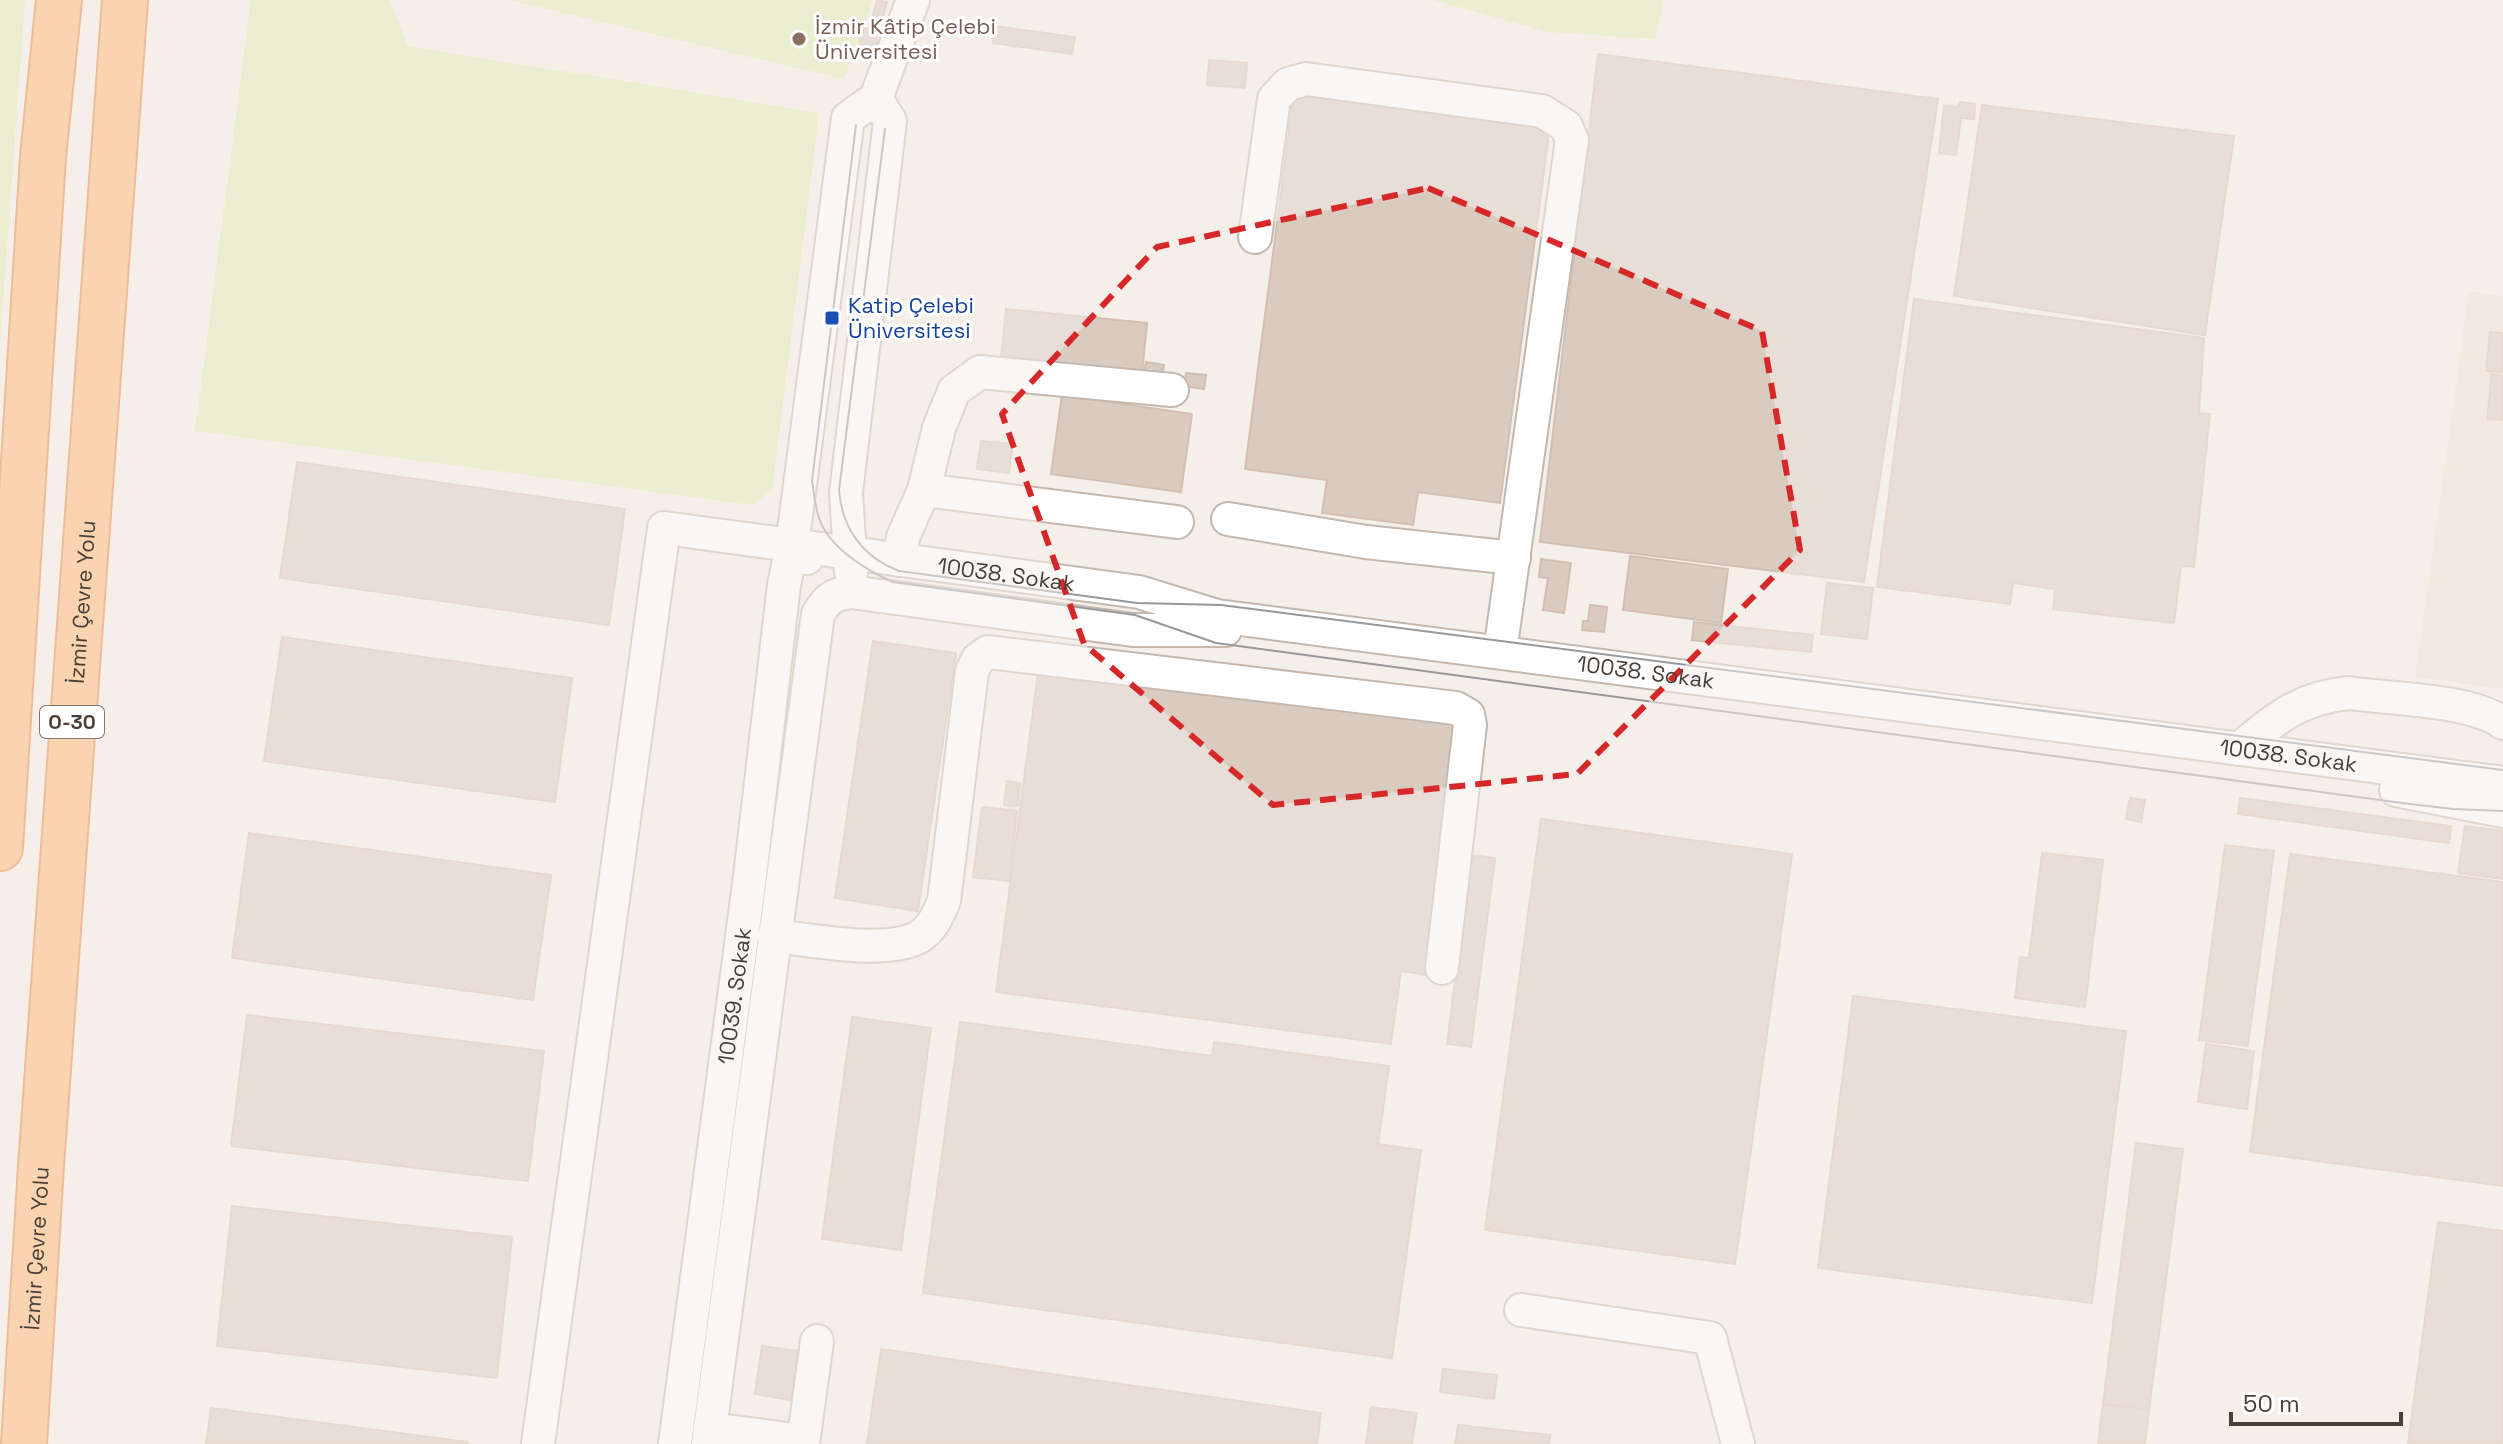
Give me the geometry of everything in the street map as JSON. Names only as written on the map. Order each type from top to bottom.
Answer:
[{"type":"highway","name":"O-30","points":[[0,848],[43,157],[59,0]]},
{"type":"highway","name":"İzmir Çevre Yolu","points":[[24,1444],[43,1134],[125,0]]},
{"type":"street","points":[[851,592],[846,493],[890,121],[876,98],[913,0]]},
{"type":"street","points":[[1255,237],[1274,99],[1288,84],[1306,79],[1542,111],[1566,126],[1572,140],[1500,652]]},
{"type":"street","name":"10039. Sokak","points":[[675,1444],[750,876],[784,585],[792,546],[848,118],[876,98]]},
{"type":"street","points":[[899,560],[903,537],[924,490],[939,428],[954,391],[980,372],[1172,390]]},
{"type":"street","points":[[924,490],[1177,522]]},
{"type":"street","points":[[1228,519],[1366,542],[1514,558]]},
{"type":"street","name":"10038. Sokak","points":[[538,1444],[664,528],[1139,592],[1217,616],[2503,783]]},
{"type":"street","points":[[792,546],[851,592]]},
{"type":"street","name":"10039. Sokak","points":[[709,1437],[818,614],[827,599],[838,593],[851,592]]},
{"type":"street","name":"10038. Sokak","points":[[851,592],[1133,630],[1230,630],[2422,793],[2503,811]]},
{"type":"street","points":[[774,936],[877,946],[918,937],[935,922],[944,901],[972,671],[978,659],[988,652],[1456,708],[1468,715],[1470,725],[1442,968]]},
{"type":"street","points":[[2239,749],[2292,708],[2348,693],[2466,708],[2490,714],[2503,723]]},
{"type":"street","points":[[1521,1310],[1710,1338],[1738,1444]]},
{"type":"street","points":[[709,1437],[803,1442],[817,1341]]},
{"type":"highlighted area","points":[[1428,188],[1762,331],[1800,550],[1577,774],[1273,805],[1084,644],[1002,414],[1157,247]]},
{"type":"shaded area","points":[[2469,291],[2503,296],[2503,689],[2415,677]]},
{"type":"green space","points":[[0,0],[25,0],[0,344]]},
{"type":"green space","points":[[251,0],[390,0],[408,46],[819,113],[772,490],[752,505],[195,431]]},
{"type":"green space","name":"İzmir Kâtip Çelebi Üniversitesi","points":[[509,0],[873,0],[844,79]]},
{"type":"green space","points":[[1433,0],[1664,0],[1655,39],[1548,32]]},
{"type":"building","points":[[877,0],[887,2],[882,21],[872,19]]},
{"type":"building","points":[[995,26],[1075,37],[1072,54],[993,43]]},
{"type":"building","points":[[864,28],[882,32],[874,59],[856,54]]},
{"type":"building","points":[[1598,54],[1938,99],[1864,582],[1540,542]]},
{"type":"building","points":[[1209,60],[1247,63],[1245,88],[1207,85]]},
{"type":"building","points":[[1294,92],[1550,126],[1500,503],[1418,492],[1413,525],[1322,513],[1327,480],[1245,469]]},
{"type":"building","points":[[1959,102],[1975,104],[1974,119],[1961,118],[1956,155],[1939,153],[1944,106],[1959,107]]},
{"type":"building","points":[[1982,105],[2234,136],[2205,335],[1954,296]]},
{"type":"building","points":[[1914,299],[2204,338],[2199,413],[2210,414],[2194,567],[2181,566],[2174,623],[2053,609],[2055,589],[2013,583],[2010,604],[1877,587]]},
{"type":"building","points":[[1006,309],[1147,323],[1142,374],[1001,359]]},
{"type":"building","points":[[2490,332],[2503,333],[2503,372],[2486,371]]},
{"type":"building","points":[[1146,362],[1164,365],[1162,379],[1143,376]]},
{"type":"building","points":[[1186,373],[1206,375],[1204,389],[1184,386]]},
{"type":"building","points":[[2492,374],[2503,376],[2503,420],[2487,419]]},
{"type":"building","points":[[1062,395],[1192,414],[1181,492],[1051,474]]},
{"type":"building","points":[[981,441],[1013,444],[1009,473],[977,469]]},
{"type":"building","points":[[297,462],[625,509],[609,625],[280,578]]},
{"type":"building","points":[[1630,556],[1728,569],[1721,623],[1623,610]]},
{"type":"building","points":[[1541,559],[1571,563],[1564,613],[1543,610],[1548,578],[1539,577]]},
{"type":"building","points":[[1827,583],[1873,588],[1867,639],[1821,634]]},
{"type":"building","points":[[1590,605],[1607,607],[1604,632],[1582,630],[1583,621],[1588,621]]},
{"type":"building","points":[[1694,622],[1813,635],[1811,652],[1692,640]]},
{"type":"building","points":[[282,637],[572,678],[555,802],[264,761]]},
{"type":"building","points":[[873,641],[956,653],[918,911],[835,898]]},
{"type":"building","points":[[1039,665],[1462,720],[1429,975],[1401,971],[1391,1044],[996,992]]},
{"type":"building","points":[[1007,781],[1020,783],[1018,806],[1004,805]]},
{"type":"building","points":[[2130,798],[2145,800],[2141,822],[2126,819]]},
{"type":"building","points":[[2240,798],[2451,826],[2449,843],[2238,814]]},
{"type":"building","points":[[982,807],[1017,811],[1009,881],[973,877]]},
{"type":"building","points":[[1541,819],[1792,854],[1735,1264],[1485,1230]]},
{"type":"building","points":[[2465,826],[2503,831],[2503,879],[2458,873]]},
{"type":"building","points":[[249,833],[551,875],[533,1000],[232,958]]},
{"type":"building","points":[[2225,845],[2274,851],[2248,1046],[2199,1040]]},
{"type":"building","points":[[2042,853],[2103,860],[2085,1007],[2015,998],[2020,957],[2029,958]]},
{"type":"building","points":[[2290,854],[2503,882],[2503,1186],[2250,1152]]},
{"type":"building","points":[[1471,855],[1495,858],[1471,1047],[1447,1044]]},
{"type":"building","points":[[1853,996],[2126,1031],[2092,1303],[1818,1268]]},
{"type":"building","points":[[247,1015],[544,1051],[528,1181],[231,1146]]},
{"type":"building","points":[[852,1017],[931,1028],[901,1250],[822,1239]]},
{"type":"building","points":[[960,1022],[1212,1056],[1214,1042],[1389,1066],[1378,1144],[1421,1150],[1392,1358],[923,1293]]},
{"type":"building","points":[[2206,1044],[2254,1051],[2247,1109],[2198,1102]]},
{"type":"building","points":[[2136,1143],[2183,1149],[2149,1410],[2103,1404]]},
{"type":"building","points":[[232,1206],[512,1237],[497,1378],[217,1346]]},
{"type":"building","points":[[2438,1222],[2503,1231],[2503,1444],[2408,1444]]},
{"type":"building","points":[[762,1346],[798,1351],[791,1400],[755,1394]]},
{"type":"building","points":[[881,1349],[1321,1413],[1317,1444],[867,1444]]},
{"type":"building","points":[[1443,1369],[1497,1375],[1494,1399],[1440,1392]]},
{"type":"building","points":[[2103,1404],[2149,1410],[2145,1444],[2098,1444]]},
{"type":"building","points":[[1371,1407],[1417,1413],[1412,1444],[1366,1444]]},
{"type":"building","points":[[211,1408],[468,1442],[206,1444]]},
{"type":"building","points":[[1458,1425],[1550,1435],[1549,1444],[1455,1444]]},
{"type":"tram line","points":[[856,125],[812,481],[819,518],[831,539],[860,564],[893,582],[1135,615],[1216,643],[2402,803],[2503,811]]},
{"type":"tram line","points":[[885,129],[839,490],[845,517],[857,540],[875,558],[899,571],[1137,603],[1221,605],[2503,770]]},
{"type":"place","name":"İzmir Kâtip Çelebi Üniversitesi","points":[[799,39]]},
{"type":"place","name":"Katip Çelebi Üniversitesi","points":[[832,318]]}]
